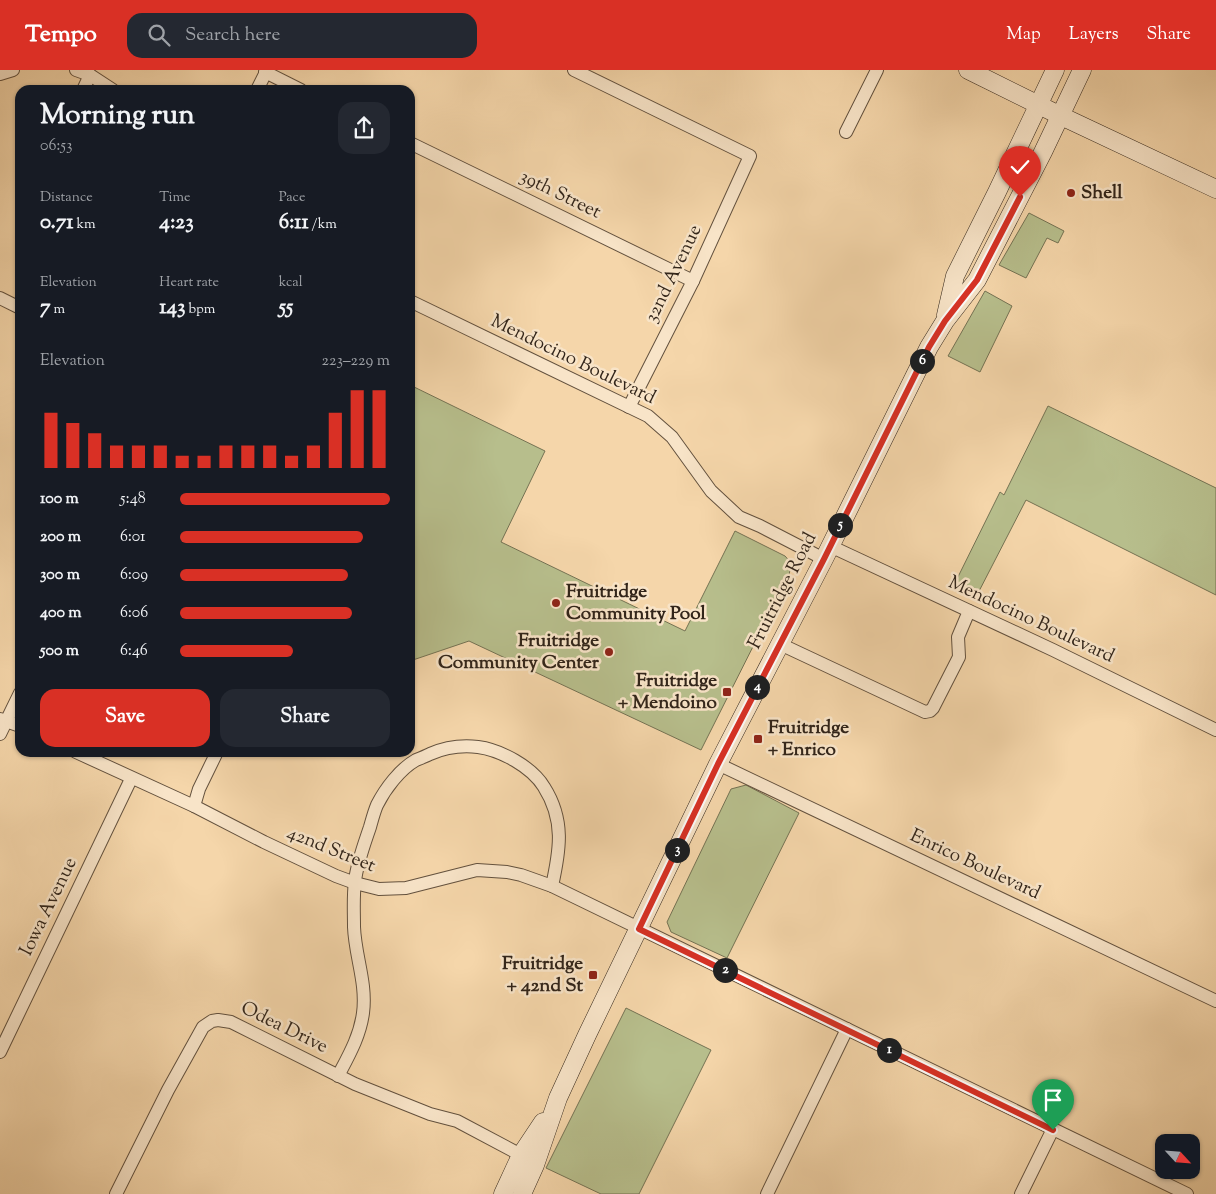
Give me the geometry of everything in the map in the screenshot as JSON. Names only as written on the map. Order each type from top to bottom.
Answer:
[{"type":"main road","points":[[968,70],[1216,189]]},
{"type":"main road","name":"Fruitridge Road","points":[[945,321],[955,276],[1055,70]]},
{"type":"main road","name":"Fruitridge Road","points":[[522,1194],[535,1164],[558,1098],[718,764],[827,552],[929,347],[945,321],[977,280],[1061,116],[1082,70]]},
{"type":"main road","name":"Fruitridge Road","points":[[502,1194],[521,1155],[558,1098]]},
{"type":"street","points":[[0,74],[13,70]]},
{"type":"street","points":[[76,70],[90,75],[106,85]]},
{"type":"street","name":"32nd Avenue","points":[[574,70],[750,156],[693,281],[629,407]]},
{"type":"street","points":[[846,132],[877,70]]},
{"type":"street","points":[[259,85],[266,71],[292,85]]},
{"type":"street","points":[[85,85],[90,75]]},
{"type":"street","name":"39th Street","points":[[415,145],[693,281]]},
{"type":"street","points":[[0,298],[15,306]]},
{"type":"street","name":"Mendocino Boulevard","points":[[415,302],[648,416],[672,437],[711,491],[738,518],[827,552],[969,611],[1216,730]]},
{"type":"street","points":[[780,644],[925,712],[933,708],[958,657],[958,637],[969,611]]},
{"type":"street","points":[[0,734],[3,720],[15,701]]},
{"type":"street","points":[[3,720],[15,724]]},
{"type":"street","points":[[338,1076],[358,1037],[363,1012],[363,986],[355,944],[354,883],[358,862],[377,805],[394,780],[416,760],[442,749],[467,746],[480,747],[507,755],[542,783],[558,819],[559,843],[552,886]]},
{"type":"street","name":"42nd Street","points":[[86,757],[194,806],[264,842],[354,883],[379,889],[406,888],[477,870],[507,872],[552,886],[1187,1194]]},
{"type":"street","points":[[194,806],[199,789],[215,757]]},
{"type":"street","name":"Enrico Boulevard","points":[[718,764],[1216,1001]]},
{"type":"street","name":"Iowa Avenue","points":[[0,1052],[131,779]]},
{"type":"street","name":"Odea Drive","points":[[116,1194],[199,1032],[206,1024],[218,1020],[231,1022],[338,1076],[384,1096],[430,1114],[457,1122],[521,1155]]},
{"type":"street","points":[[767,1194],[847,1029]]},
{"type":"street","points":[[1021,1194],[1053,1130]]},
{"type":"green space","points":[[1029,213],[1064,231],[1058,243],[1047,238],[1026,278],[999,265]]},
{"type":"green space","points":[[985,291],[1012,306],[980,372],[948,356]]},
{"type":"green space","points":[[415,387],[545,451],[501,542],[685,631],[735,531],[785,556],[790,564],[789,575],[701,750],[469,641],[415,659]]},
{"type":"green space","points":[[1048,406],[1216,488],[1216,595],[1026,500],[975,599],[952,589],[1000,492],[1004,495]]},
{"type":"green space","points":[[746,785],[799,813],[727,958],[671,932],[667,922],[731,789]]},
{"type":"green space","points":[[626,1008],[711,1050],[639,1194],[601,1194],[546,1168]]},
{"type":"place","name":"Shell","points":[[1071,193]]},
{"type":"place","name":"Fruitridge Community Pool","points":[[556,603]]},
{"type":"place","name":"Fruitridge Community Center","points":[[609,652]]},
{"type":"place","name":"Fruitridge + Mendoino","points":[[727,692]]},
{"type":"place","name":"Fruitridge + Enrico","points":[[758,739]]},
{"type":"place","name":"Fruitridge + 42nd St","points":[[593,975]]},
{"type":"route","points":[[1020,197],[977,280],[945,321],[929,347],[824,559],[718,764],[639,929],[1053,1130]]}]
